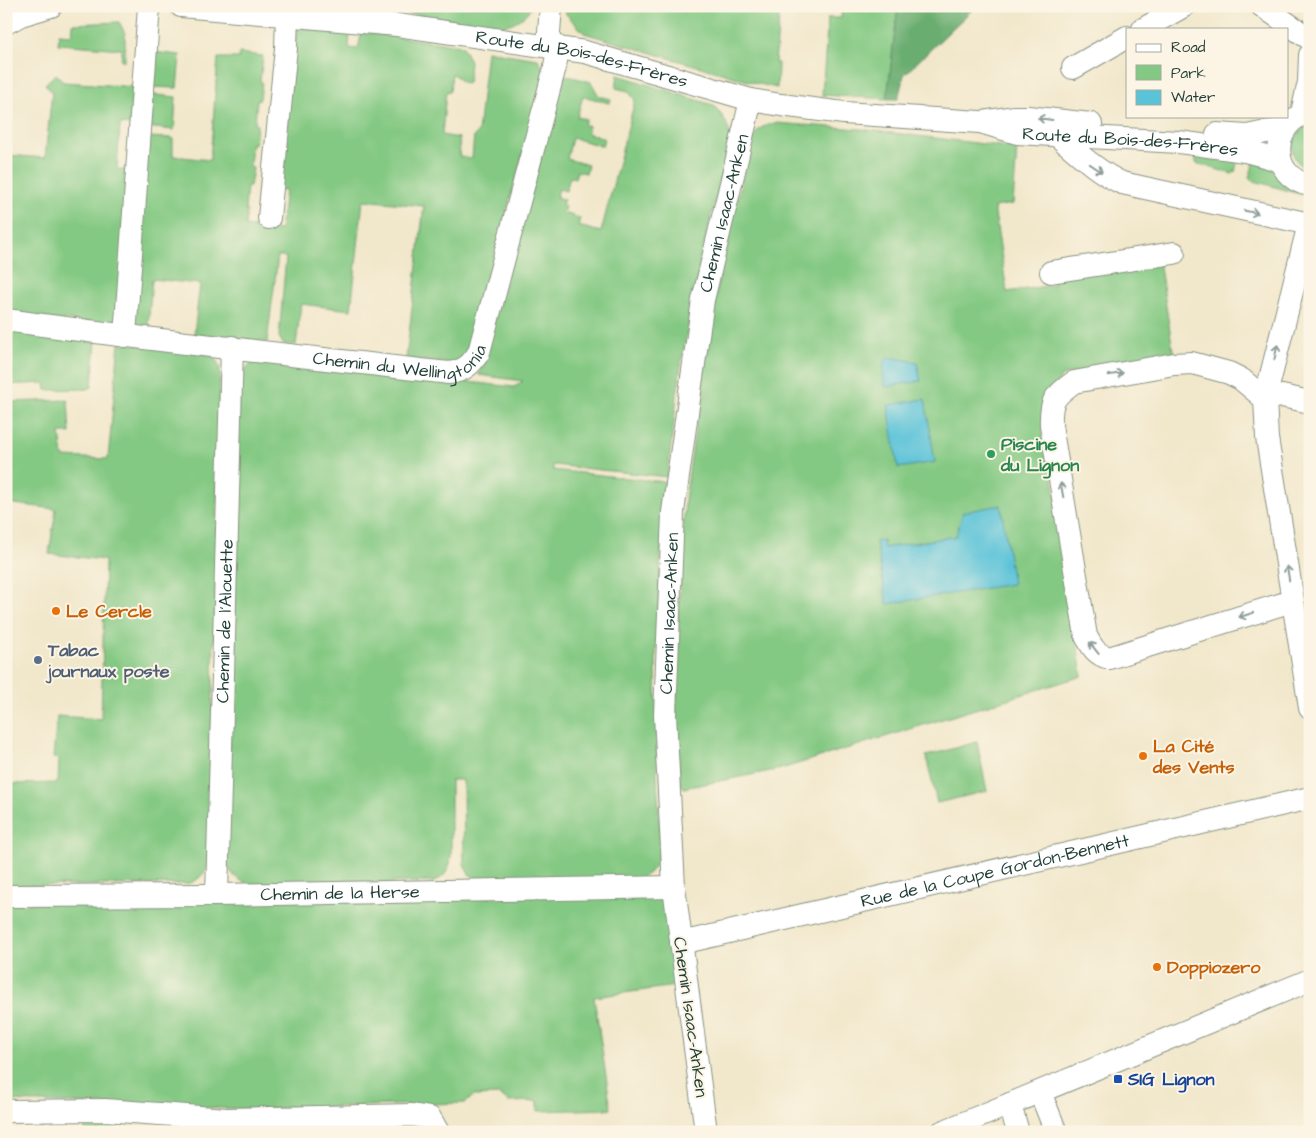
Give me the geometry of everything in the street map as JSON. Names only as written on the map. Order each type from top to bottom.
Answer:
[{"type":"street","points":[[6,23],[21,14],[51,6]]},
{"type":"street","points":[[125,336],[149,6]]},
{"type":"street","name":"Route du Bois-des-Frères","points":[[181,6],[397,25],[585,52],[751,100],[844,113],[980,122],[1013,117],[1028,117],[1247,136],[1285,128]]},
{"type":"street","name":"Chemin du Wellingtonia","points":[[6,320],[125,336],[449,373],[466,368],[479,352],[555,67],[551,6]]},
{"type":"street","points":[[1144,28],[1184,6]]},
{"type":"street","points":[[1262,6],[1310,39]]},
{"type":"street","points":[[269,218],[286,48],[287,15]]},
{"type":"street","points":[[1072,68],[1126,38]]},
{"type":"street","points":[[1310,55],[1306,112],[1293,119],[1285,128],[1280,139],[1279,150],[1281,162],[1287,172],[1294,179],[1310,185]]},
{"type":"street","name":"Chemin Isaac-Anken","points":[[706,1132],[674,887],[665,715],[673,512],[703,300],[751,100]]},
{"type":"street","name":"Route du Bois-des-Frères","points":[[980,122],[1017,133],[1059,137],[1074,135],[1179,142],[1245,151],[1281,162]]},
{"type":"street","points":[[1059,137],[1090,164],[1112,179],[1122,183],[1309,224],[1264,399],[1267,438],[1310,708]]},
{"type":"street","points":[[1051,272],[1174,253]]},
{"type":"street","name":"Chemin de l'Alouette","points":[[217,895],[232,347]]},
{"type":"street","points":[[1264,399],[1241,379],[1229,373],[1192,363],[1174,364],[1074,382],[1062,390],[1050,408],[1051,425],[1086,636],[1092,648],[1100,656],[1109,658],[1292,601]]},
{"type":"street","points":[[1264,399],[1282,396],[1310,402]]},
{"type":"street","name":"Rue de la Coupe Gordon-Bennett","points":[[681,942],[1310,798]]},
{"type":"street","name":"Chemin de la Herse","points":[[6,896],[217,895],[674,887]]},
{"type":"street","points":[[942,1132],[1310,980]]},
{"type":"street","points":[[1040,1092],[1056,1132]]},
{"type":"street","points":[[1010,1104],[1018,1132]]},
{"type":"street","points":[[6,1111],[105,1110],[226,1119],[412,1115],[430,1118],[438,1132]]},
{"type":"green space","points":[[407,6],[532,6],[525,15],[516,21],[507,25],[496,26],[406,13]]},
{"type":"green space","points":[[565,6],[780,6],[775,63],[778,63],[777,88],[584,33],[566,14]]},
{"type":"green space","points":[[842,6],[898,6],[887,99],[822,95],[828,18],[841,18]]},
{"type":"green space","points":[[898,6],[976,6],[904,75],[898,99],[887,99]]},
{"type":"green space","points":[[119,22],[125,33],[125,60],[121,60],[122,49],[58,44],[59,34],[72,35],[73,24]]},
{"type":"green space","points":[[297,27],[349,30],[349,48],[358,49],[363,32],[462,46],[470,61],[468,83],[464,84],[452,73],[450,91],[446,92],[442,135],[459,138],[460,157],[472,158],[474,136],[478,132],[487,51],[538,59],[545,73],[466,358],[456,364],[406,359],[424,206],[363,200],[351,310],[301,304],[296,345],[283,344],[279,337],[286,257],[278,256],[267,342],[194,334],[200,284],[152,279],[148,328],[130,326],[145,137],[173,138],[173,156],[210,160],[218,58],[239,58],[239,53],[263,56],[260,99],[257,100],[255,143],[252,143],[250,167],[253,168],[250,186],[247,186],[245,226],[280,230],[285,190],[278,189]]},
{"type":"green space","points":[[152,52],[180,55],[177,88],[149,87]]},
{"type":"green space","points":[[56,74],[63,82],[136,87],[134,125],[120,124],[117,169],[132,171],[119,326],[6,314],[6,155],[45,158],[52,92],[45,84]]},
{"type":"green space","points":[[564,75],[591,82],[599,96],[611,99],[609,103],[583,96],[577,117],[586,119],[584,125],[589,126],[587,133],[604,138],[602,146],[572,138],[567,159],[588,165],[586,173],[577,171],[575,178],[570,177],[566,191],[559,189],[557,195],[558,198],[564,199],[562,205],[565,206],[563,213],[580,218],[578,226],[601,232],[635,100],[628,91],[616,88],[618,75],[713,105],[726,122],[730,136],[704,244],[681,364],[667,477],[553,465],[553,470],[666,482],[656,653],[657,777],[661,850],[657,863],[649,873],[638,880],[480,882],[468,873],[464,864],[463,780],[451,780],[451,857],[446,872],[434,882],[251,884],[242,881],[233,874],[226,863],[239,379],[246,368],[258,359],[514,387],[523,381],[479,375]]},
{"type":"green space","points":[[148,94],[176,97],[174,130],[146,127]]},
{"type":"green space","name":"Piscine du Lignon","points":[[775,123],[860,129],[1017,148],[1013,204],[994,207],[1007,292],[1053,285],[1052,277],[1159,261],[1174,357],[1063,375],[1042,402],[1082,676],[781,769],[684,788],[680,783],[676,706],[677,632],[685,499],[714,302],[751,141],[755,134],[763,127]],"holes":[[[956,536],[887,604],[883,540],[884,548]]]},
{"type":"green space","points":[[1310,124],[1310,170],[1297,161],[1293,155],[1292,148],[1297,134]]},
{"type":"green space","points":[[1196,149],[1238,158],[1235,172],[1232,174],[1196,163]]},
{"type":"green space","points":[[1254,162],[1267,166],[1310,194],[1310,197],[1251,180],[1249,178]]},
{"type":"green space","points":[[6,329],[96,342],[92,387],[87,389],[46,390],[45,383],[6,385]]},
{"type":"green space","points":[[119,343],[203,352],[215,358],[220,368],[209,864],[201,877],[187,884],[6,886],[6,784],[58,783],[59,759],[53,758],[57,716],[101,719],[105,560],[49,554],[56,509],[6,503],[6,402],[68,400],[70,433],[60,433],[63,457],[108,459]]},
{"type":"green space","points":[[977,742],[987,791],[937,803],[926,756]]},
{"type":"green space","points":[[653,895],[666,905],[675,986],[594,997],[611,1109],[538,1111],[538,1101],[508,1102],[500,1095],[474,1096],[465,1103],[252,1109],[6,1101],[6,904]]},
{"type":"green space","points":[[84,1123],[117,1124],[118,1132],[85,1132]]},
{"type":"green space","points":[[414,1126],[421,1132],[151,1132],[151,1127],[282,1130]]},
{"type":"water","points":[[889,357],[917,362],[921,381],[885,387],[883,367]]},
{"type":"water","points":[[925,399],[935,462],[898,468],[888,405]]},
{"type":"water","points":[[1001,505],[1013,584],[887,604],[876,541],[883,540],[884,548],[956,536],[963,512]]},
{"type":"place","name":"Piscine du Lignon","points":[[991,454]]},
{"type":"place","name":"Le Cercle","points":[[56,611]]},
{"type":"place","name":"Tabac journaux poste","points":[[38,660]]},
{"type":"place","name":"La Cité des Vents","points":[[1143,756]]},
{"type":"place","name":"Doppiozero","points":[[1157,967]]},
{"type":"place","name":"SIG Lignon","points":[[1118,1079]]}]
